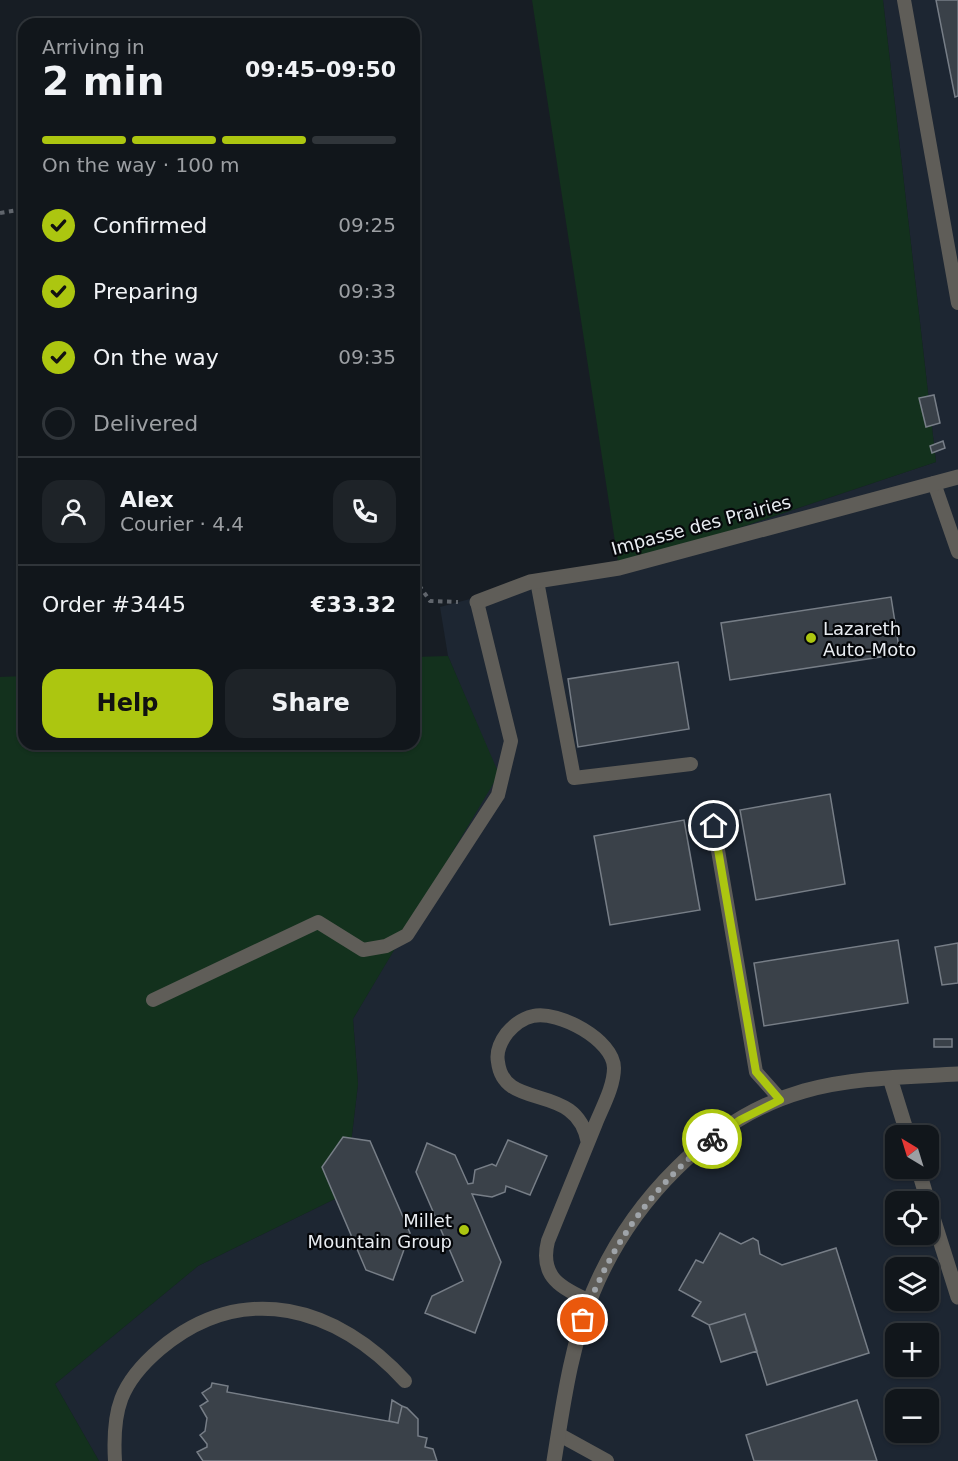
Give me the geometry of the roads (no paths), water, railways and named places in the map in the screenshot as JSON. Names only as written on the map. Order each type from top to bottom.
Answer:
[{"type":"street","name":"Impasse des Prairies","points":[[477,602],[537,581],[619,568],[958,477]]},
{"type":"street","points":[[554,1461],[573,1356],[590,1301],[619,1240],[660,1186],[720,1133],[780,1100],[824,1086],[890,1078],[958,1074]]},
{"type":"street","points":[[890,1078],[905,1125]]},
{"type":"street","points":[[939,1237],[958,1297]]},
{"type":"lane","points":[[904,0],[958,303]]},
{"type":"lane","points":[[934,483],[958,552]]},
{"type":"lane","points":[[537,581],[574,778],[691,764]]},
{"type":"lane","points":[[153,1000],[318,922],[363,950],[386,946],[407,935],[498,795],[511,741],[477,602]]},
{"type":"lane","points":[[714,826],[756,1072],[780,1100]]},
{"type":"lane","points":[[588,1143],[584,1126],[573,1111],[518,1090],[507,1084],[500,1074],[497,1057],[499,1047],[513,1026],[525,1018],[534,1015],[555,1018],[600,1040],[613,1055],[614,1076],[545,1254],[551,1277],[568,1291],[590,1301]]},
{"type":"lane","points":[[115,1461],[113,1426],[120,1399],[128,1383],[145,1362],[177,1336],[212,1318],[235,1311],[274,1309],[332,1323],[372,1347],[405,1381]]},
{"type":"lane","points":[[558,1434],[608,1461]]},
{"type":"place","name":"Lazareth Auto-Moto","points":[[811,638]]},
{"type":"place","name":"Millet Mountain Group","points":[[464,1230]]}]
